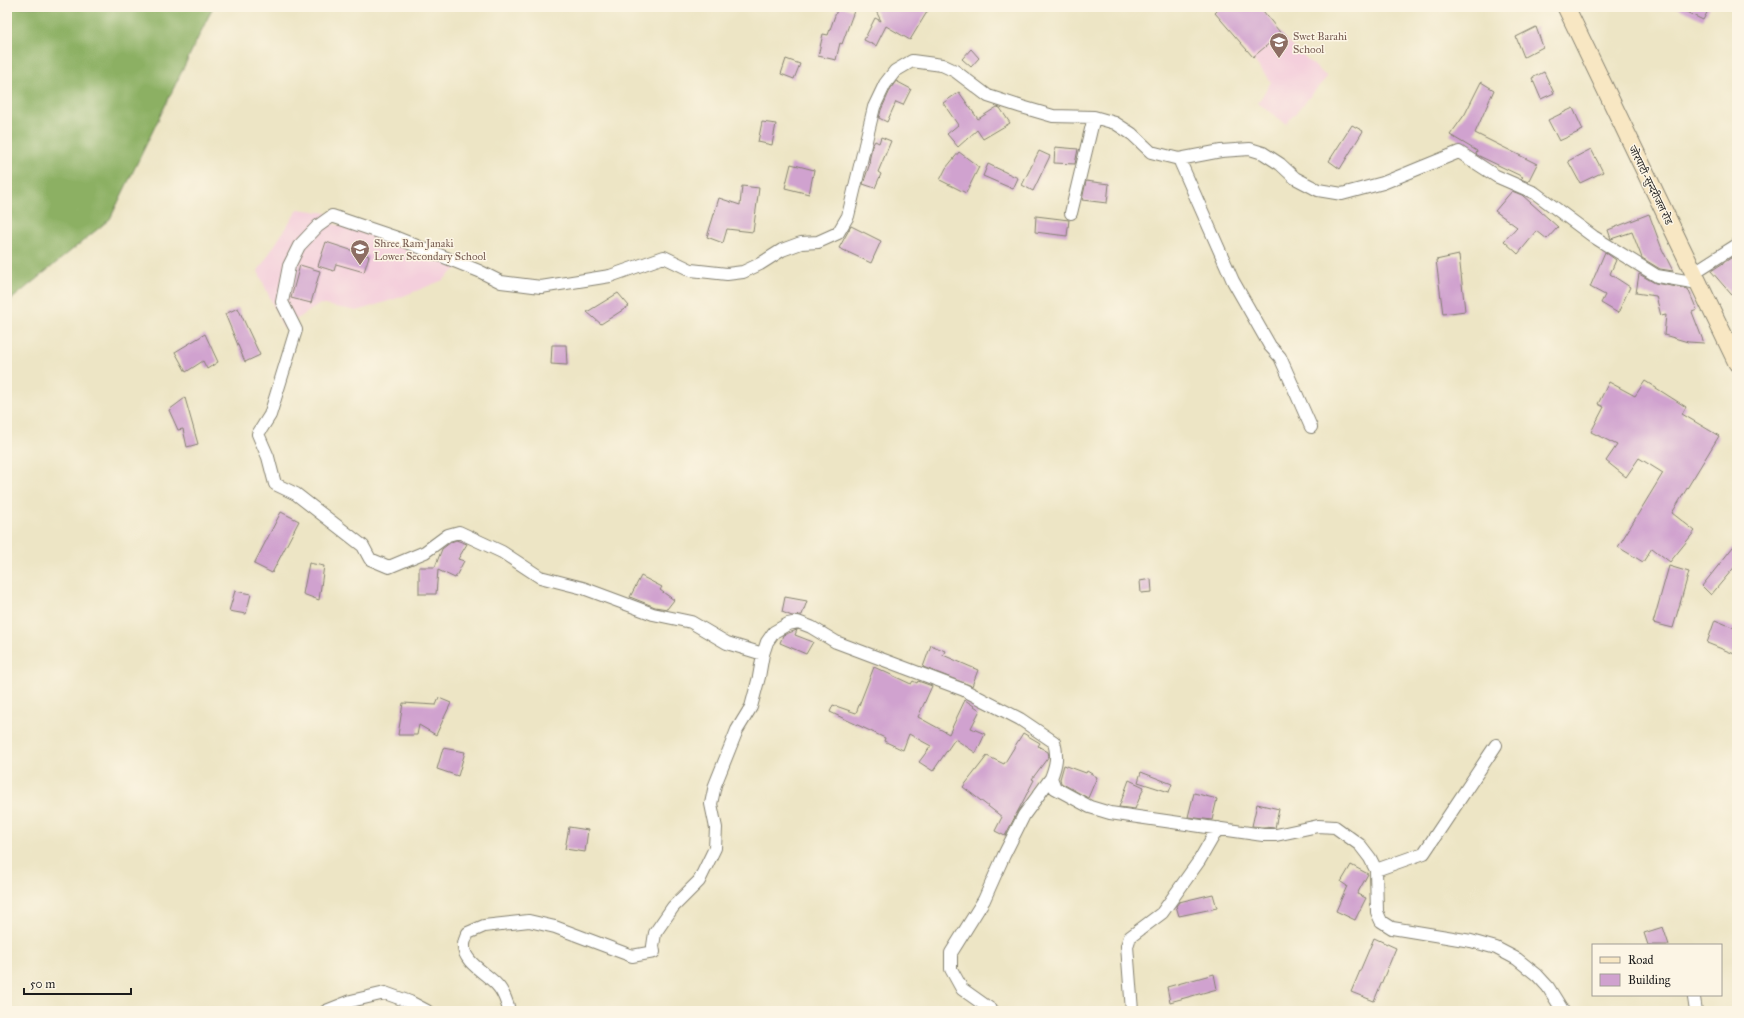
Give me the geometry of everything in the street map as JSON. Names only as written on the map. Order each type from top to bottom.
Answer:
[{"type":"main road","name":"जोरपाटी-सुन्दरीजल रोड","points":[[1566,7],[1737,363]]},
{"type":"street","points":[[763,654],[727,643],[691,622],[653,614],[583,588],[540,577],[502,552],[460,532],[448,535],[425,552],[389,568],[370,559],[363,546],[296,494],[275,484],[268,457],[258,434],[270,415],[296,330],[282,302],[289,266],[299,246],[318,226],[332,216],[397,238],[479,271],[501,282],[541,287],[610,276],[664,257],[691,270],[727,274],[743,272],[760,264],[782,250],[801,243],[818,242],[838,233],[848,216],[874,107],[885,84],[896,71],[912,61],[942,65],[955,71],[988,96],[1022,107],[1053,116],[1094,117],[1115,123],[1132,134],[1152,152],[1179,159],[1221,151],[1250,149],[1263,153],[1288,169],[1295,178],[1318,190],[1342,194],[1383,183],[1459,152],[1496,176],[1535,193],[1594,237],[1657,276],[1696,278],[1737,245]]},
{"type":"street","points":[[1071,213],[1094,117]]},
{"type":"street","points":[[1179,159],[1233,281],[1270,346],[1280,357],[1311,427]]},
{"type":"street","points":[[509,1011],[498,985],[466,958],[464,946],[468,933],[484,926],[530,921],[555,927],[632,956],[654,952],[653,946],[655,933],[673,907],[699,881],[716,848],[716,828],[711,804],[715,786],[737,730],[751,707],[767,642],[774,632],[788,624],[798,622],[811,627],[836,642],[964,690],[1020,719],[1054,742],[1056,764],[1051,778],[1024,815],[984,900],[951,953],[951,969],[962,989],[993,1011]]},
{"type":"street","points":[[1376,870],[1424,853],[1496,745]]},
{"type":"street","points":[[1051,778],[1055,788],[1090,807],[1110,813],[1133,815],[1171,823],[1263,835],[1276,835],[1318,826],[1334,827],[1360,845],[1370,858],[1376,870],[1377,912],[1381,921],[1392,928],[1471,941],[1496,948],[1517,959],[1537,976],[1548,987],[1563,1011]]},
{"type":"street","points":[[1132,1011],[1127,946],[1130,937],[1162,913],[1199,861],[1218,828]]},
{"type":"street","points":[[326,1011],[351,1001],[385,993],[410,1002],[427,1011]]},
{"type":"street","points":[[1694,998],[1696,1011]]},
{"type":"shaded area","name":"Swet Barahi School","points":[[1221,7],[1260,7],[1286,40],[1327,77],[1286,124],[1258,103],[1271,82],[1215,13]]},
{"type":"shaded area","name":"Shree Ram Janaki Lower Secondary School","points":[[298,209],[327,213],[333,224],[374,233],[413,253],[433,244],[464,262],[443,280],[401,297],[357,311],[320,304],[283,328],[258,271]]},
{"type":"green space","points":[[7,7],[213,7],[110,219],[7,303]]},
{"type":"building","points":[[838,7],[844,7],[854,11],[842,44],[840,43],[836,60],[818,56],[823,34],[828,35]]},
{"type":"building","points":[[874,7],[930,7],[910,40],[886,26],[876,46],[864,40],[875,18],[881,21]]},
{"type":"building","points":[[1221,7],[1260,7],[1286,40],[1275,48],[1271,42],[1253,57],[1215,13]]},
{"type":"building","points":[[1676,7],[1710,7],[1703,20]]},
{"type":"building","points":[[1536,27],[1543,47],[1524,57],[1516,37]]},
{"type":"building","points":[[971,49],[979,58],[971,67],[962,59]]},
{"type":"building","points":[[786,59],[800,64],[794,79],[781,74]]},
{"type":"building","points":[[1544,72],[1554,93],[1541,99],[1532,78]]},
{"type":"building","points":[[896,81],[911,89],[903,105],[896,102],[887,122],[879,118],[891,88]]},
{"type":"building","points":[[1481,82],[1494,90],[1475,133],[1537,164],[1528,182],[1521,179],[1523,177],[1477,155],[1477,151],[1450,135],[1465,114]]},
{"type":"building","points":[[959,92],[978,119],[997,107],[1000,108],[1010,123],[983,139],[977,130],[958,147],[947,134],[958,125],[943,103]]},
{"type":"building","points":[[1573,108],[1583,130],[1559,141],[1548,120]]},
{"type":"building","points":[[762,122],[776,124],[772,145],[758,142]]},
{"type":"building","points":[[1352,125],[1363,131],[1340,169],[1329,161]]},
{"type":"building","points":[[881,137],[891,141],[878,172],[881,174],[875,188],[863,184],[870,163],[872,146],[875,141],[879,143]]},
{"type":"building","points":[[1055,147],[1078,149],[1075,164],[1054,163]]},
{"type":"building","points":[[1591,149],[1603,172],[1580,183],[1568,161]]},
{"type":"building","points":[[1039,151],[1050,156],[1033,191],[1022,185]]},
{"type":"building","points":[[959,152],[979,167],[966,193],[940,180],[946,168]]},
{"type":"building","points":[[791,164],[814,170],[809,194],[785,188]]},
{"type":"building","points":[[988,164],[1018,178],[1013,189],[983,176]]},
{"type":"building","points":[[1086,181],[1109,184],[1107,203],[1082,200]]},
{"type":"building","points":[[742,186],[759,188],[753,232],[727,229],[723,243],[707,237],[719,198],[740,205]]},
{"type":"building","points":[[1512,191],[1522,195],[1558,227],[1547,239],[1537,231],[1518,254],[1504,241],[1517,227],[1495,211]]},
{"type":"building","points":[[1649,214],[1662,249],[1673,271],[1660,269],[1642,258],[1632,232],[1611,239],[1608,230]]},
{"type":"building","points":[[1036,216],[1069,220],[1067,236],[1035,232]]},
{"type":"building","points":[[851,226],[881,241],[871,263],[839,248]]},
{"type":"building","points":[[326,242],[369,256],[364,272],[336,264],[334,271],[318,266]]},
{"type":"building","points":[[1605,252],[1616,260],[1610,274],[1630,287],[1618,313],[1601,303],[1605,295],[1590,287]]},
{"type":"building","points":[[1737,254],[1737,301],[1711,271]]},
{"type":"building","points":[[1459,255],[1465,311],[1443,314],[1436,260]]},
{"type":"building","points":[[300,265],[320,271],[311,303],[291,298]]},
{"type":"building","points":[[1639,274],[1655,283],[1688,289],[1697,310],[1692,312],[1704,343],[1688,342],[1664,335],[1666,315],[1661,316],[1656,296],[1636,293]]},
{"type":"building","points":[[618,293],[629,306],[601,324],[587,312]]},
{"type":"building","points":[[238,308],[260,355],[245,362],[225,314]]},
{"type":"building","points":[[205,334],[218,362],[207,369],[203,361],[186,372],[175,352]]},
{"type":"building","points":[[552,345],[566,345],[567,365],[551,364]]},
{"type":"building","points":[[1645,381],[1686,407],[1682,414],[1719,436],[1672,513],[1695,531],[1670,562],[1652,548],[1643,562],[1618,547],[1663,473],[1639,458],[1626,477],[1606,461],[1617,445],[1591,432],[1604,407],[1598,404],[1609,382],[1635,396]]},
{"type":"building","points":[[185,398],[198,444],[187,447],[183,429],[178,430],[169,410]]},
{"type":"building","points":[[281,512],[299,521],[272,573],[254,564]]},
{"type":"building","points":[[456,540],[467,544],[458,559],[464,561],[455,578],[438,570],[436,594],[419,594],[419,567],[435,567],[442,549]]},
{"type":"building","points":[[1737,542],[1737,564],[1711,595],[1702,586]]},
{"type":"building","points":[[309,563],[324,566],[319,600],[303,594]]},
{"type":"building","points":[[1669,566],[1689,572],[1673,628],[1653,623]]},
{"type":"building","points":[[641,576],[662,587],[660,590],[674,600],[667,609],[655,607],[630,597]]},
{"type":"building","points":[[1151,579],[1152,592],[1141,593],[1140,581]]},
{"type":"building","points":[[235,591],[251,594],[246,614],[229,611]]},
{"type":"building","points":[[785,597],[807,601],[802,615],[792,616],[782,612]]},
{"type":"building","points":[[1715,620],[1737,629],[1737,655],[1707,643]]},
{"type":"building","points":[[797,630],[795,635],[813,642],[806,654],[780,643],[783,635]]},
{"type":"building","points":[[931,645],[945,651],[943,655],[978,670],[972,686],[923,667]]},
{"type":"building","points":[[874,667],[911,684],[913,681],[917,683],[918,681],[932,686],[918,717],[949,734],[965,700],[980,710],[971,728],[985,734],[976,753],[955,739],[933,771],[919,762],[931,746],[909,734],[903,750],[884,741],[885,738],[830,712],[833,705],[856,713]]},
{"type":"building","points":[[439,698],[451,703],[436,735],[419,725],[417,735],[398,735],[403,703],[436,705]]},
{"type":"building","points":[[1023,733],[1040,743],[1038,746],[1048,752],[1049,756],[1032,779],[1034,780],[1005,836],[995,831],[1002,817],[963,787],[987,756],[1004,764]]},
{"type":"building","points":[[443,748],[465,752],[458,776],[437,769]]},
{"type":"building","points":[[1064,765],[1086,773],[1087,771],[1097,777],[1088,798],[1061,783],[1060,779]]},
{"type":"building","points":[[1141,772],[1172,784],[1169,792],[1138,782]]},
{"type":"building","points":[[1129,780],[1144,787],[1135,809],[1119,807]]},
{"type":"building","points":[[1194,793],[1217,799],[1212,820],[1188,817]]},
{"type":"building","points":[[1257,804],[1279,809],[1275,828],[1252,826]]},
{"type":"building","points":[[569,827],[588,830],[585,852],[565,849]]},
{"type":"building","points":[[1351,865],[1368,874],[1357,894],[1366,898],[1355,920],[1336,911],[1347,886],[1341,882]]},
{"type":"building","points":[[1213,894],[1217,908],[1179,916],[1176,906],[1179,902]]},
{"type":"building","points":[[1663,927],[1669,944],[1648,944],[1644,933]]},
{"type":"building","points":[[1374,938],[1396,948],[1374,1001],[1351,992]]},
{"type":"building","points":[[1214,974],[1217,989],[1170,1002],[1167,987]]},
{"type":"place","name":"Swet Barahi School","points":[[1279,59]]},
{"type":"place","name":"Shree Ram Janaki Lower Secondary School","points":[[360,266]]}]
